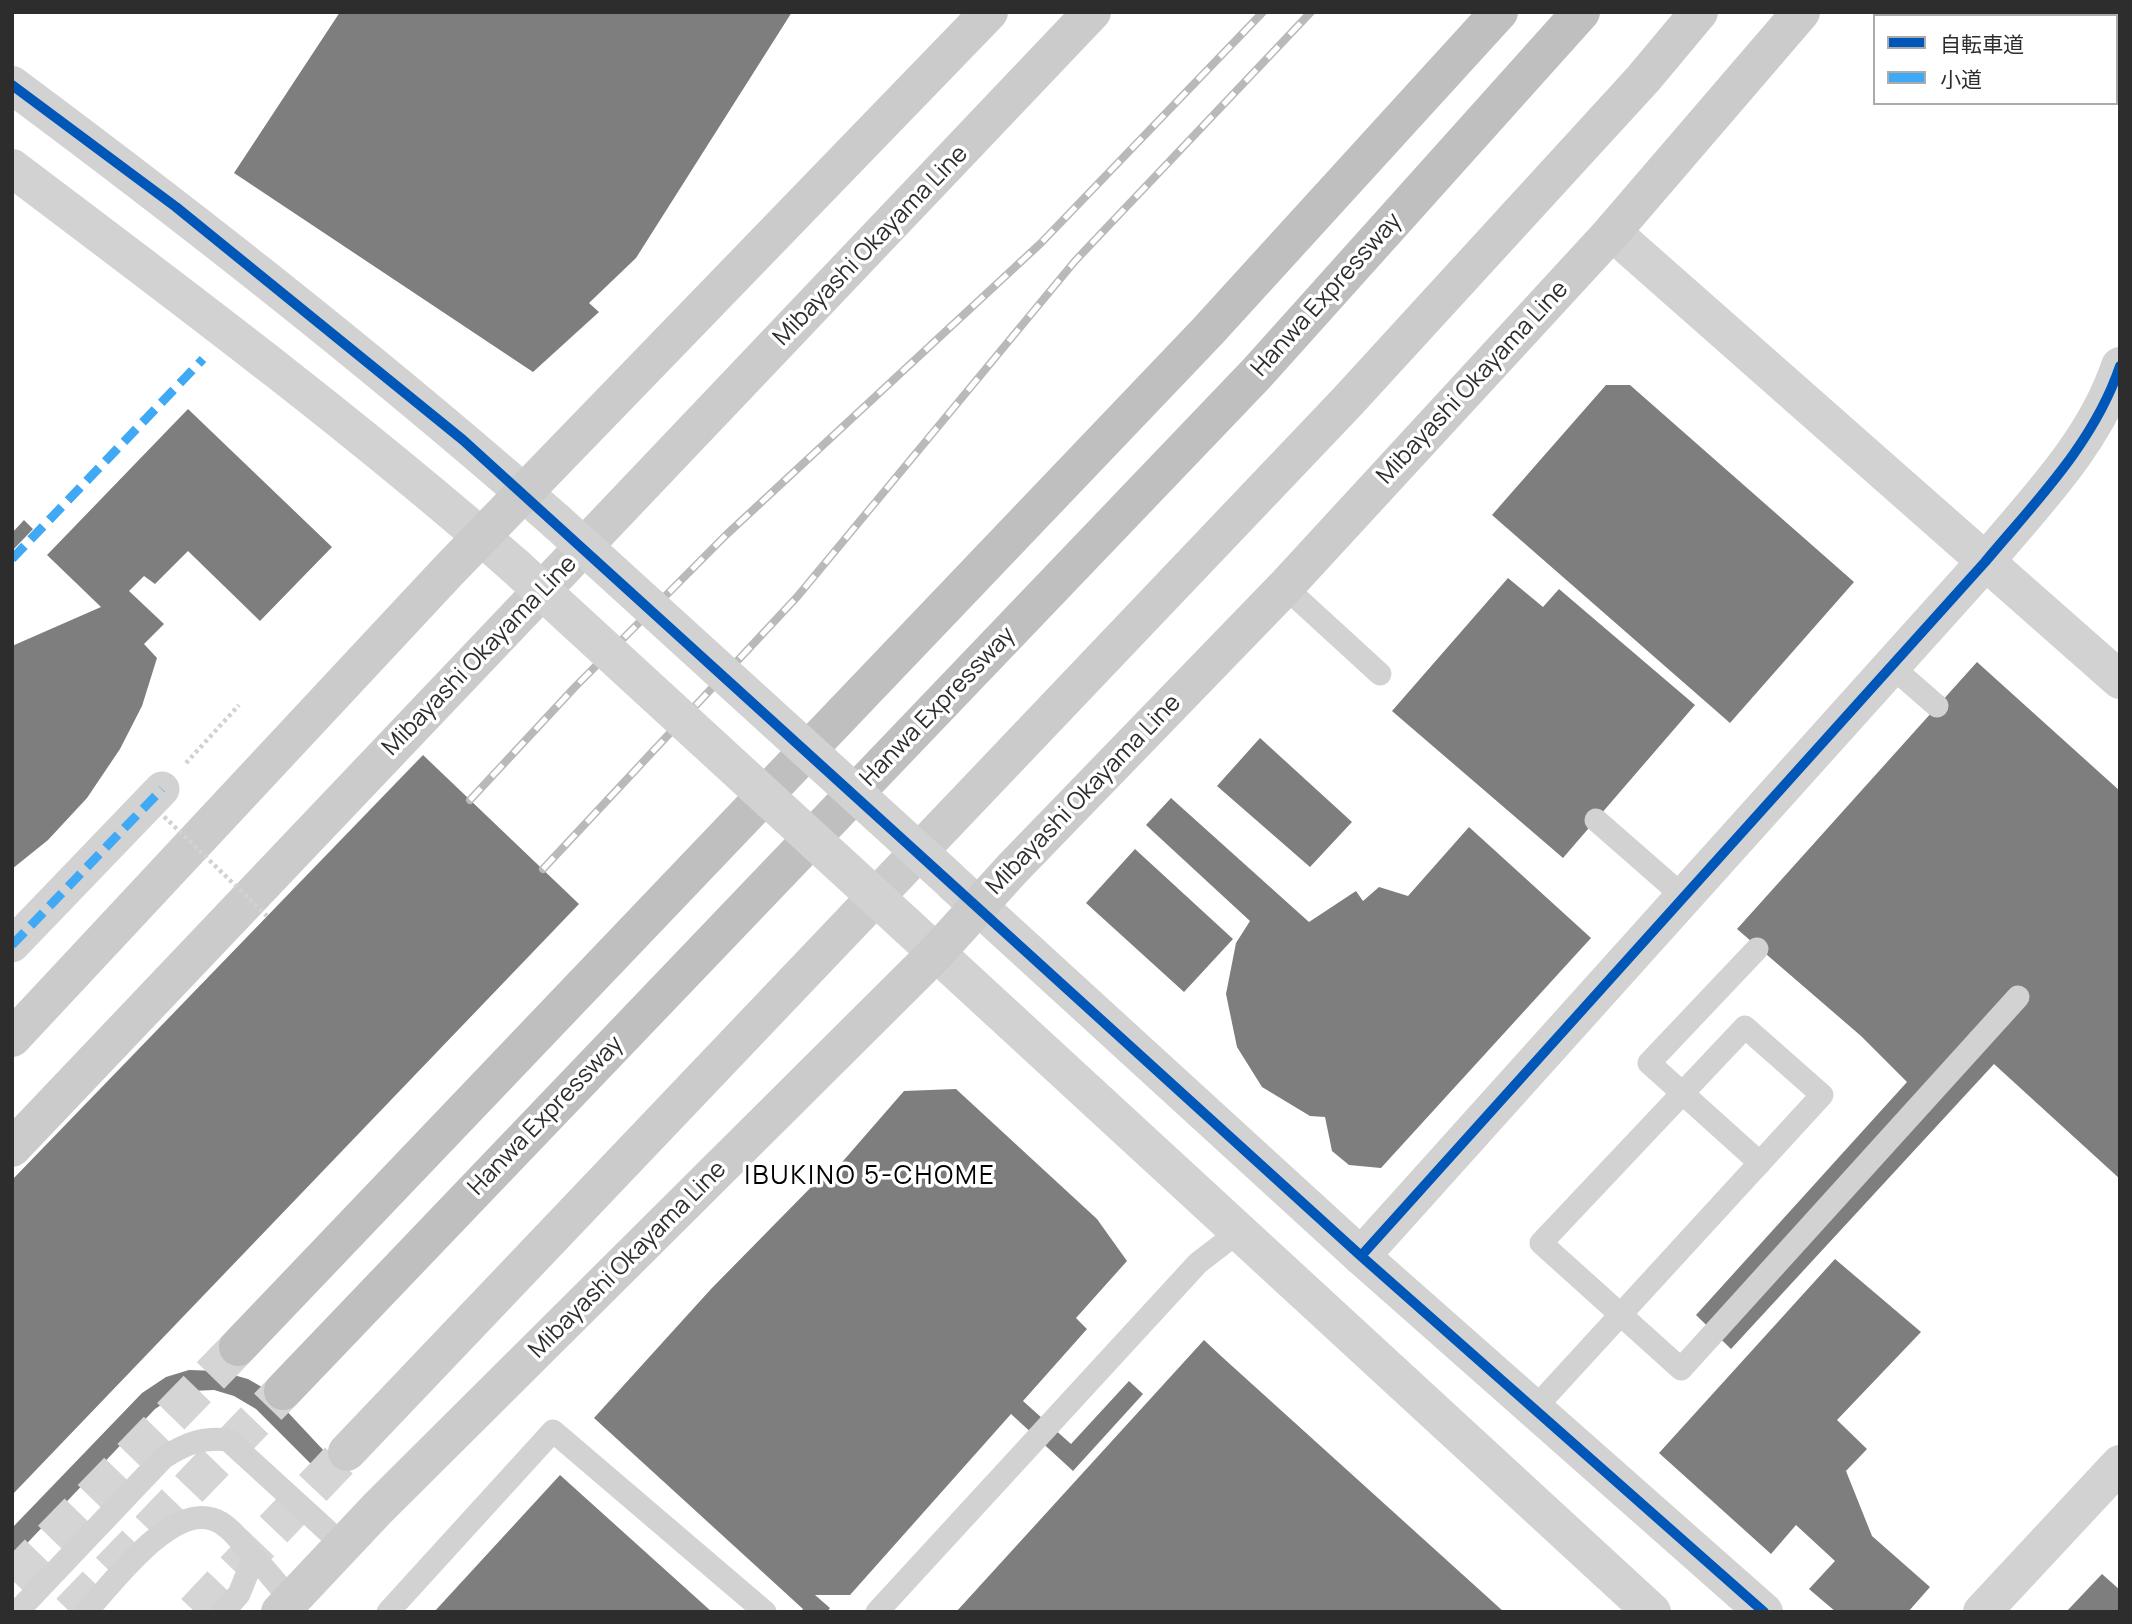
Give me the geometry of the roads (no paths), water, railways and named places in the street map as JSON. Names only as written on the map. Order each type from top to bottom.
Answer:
[{"type":"highway","points":[[238,1346],[1207,332],[1499,12]]},
{"type":"highway","name":"Hanwa Expressway","points":[[283,1391],[1257,373],[1581,12]]},
{"type":"main road","points":[[12,1038],[482,537],[989,12]]},
{"type":"main road","name":"Mibayashi Okayama Line","points":[[12,1148],[1092,12]]},
{"type":"main road","points":[[347,1452],[1347,402],[1643,79],[1699,12]]},
{"type":"main road","name":"Mibayashi Okayama Line","points":[[285,1606],[936,953],[1285,587],[1612,232],[1801,12]]},
{"type":"street","points":[[12,85],[176,207],[524,493],[1361,1256],[1763,1612]]},
{"type":"street","points":[[12,168],[282,373],[515,566],[1652,1612]]},
{"type":"street","points":[[1612,232],[2120,680]]},
{"type":"street","points":[[1361,1256],[1985,562],[2070,462],[2110,396],[2120,366]]},
{"type":"street","points":[[12,945],[155,795]]},
{"type":"street","points":[[1982,1612],[2120,1464]]},
{"type":"lane","points":[[1285,587],[1380,674]]},
{"type":"lane","points":[[1891,666],[1937,706]]},
{"type":"lane","points":[[1596,820],[1684,897]]},
{"type":"lane","points":[[1757,949],[1649,1063],[1760,1163]]},
{"type":"lane","points":[[1534,1409],[1620,1317],[1822,1095],[1745,1027],[1541,1243],[1620,1317],[1681,1369],[2018,997]]},
{"type":"lane","points":[[877,1612],[1198,1263],[1237,1233]]},
{"type":"lane","points":[[387,1612],[554,1431],[765,1612]]},
{"type":"lane","points":[[17,1612],[163,1458],[201,1439],[228,1440],[343,1545]]},
{"type":"lane","points":[[86,1612],[161,1533],[196,1517],[214,1519],[220,1523],[254,1557],[279,1583],[285,1606]]},
{"type":"lane","points":[[223,1612],[239,1594],[254,1557]]},
{"type":"tunnel","points":[[12,1580],[238,1347]]},
{"type":"tunnel","points":[[70,1612],[283,1391]]},
{"type":"tunnel","points":[[195,1612],[347,1452]]},
{"type":"railway","points":[[470,800],[574,688],[726,535],[1041,243],[1263,12]]},
{"type":"railway","points":[[543,869],[797,597],[1075,261],[1311,12]]},
{"type":"district","name":"IBUKINO 5-CHOME","points":[[870,1177]]}]
